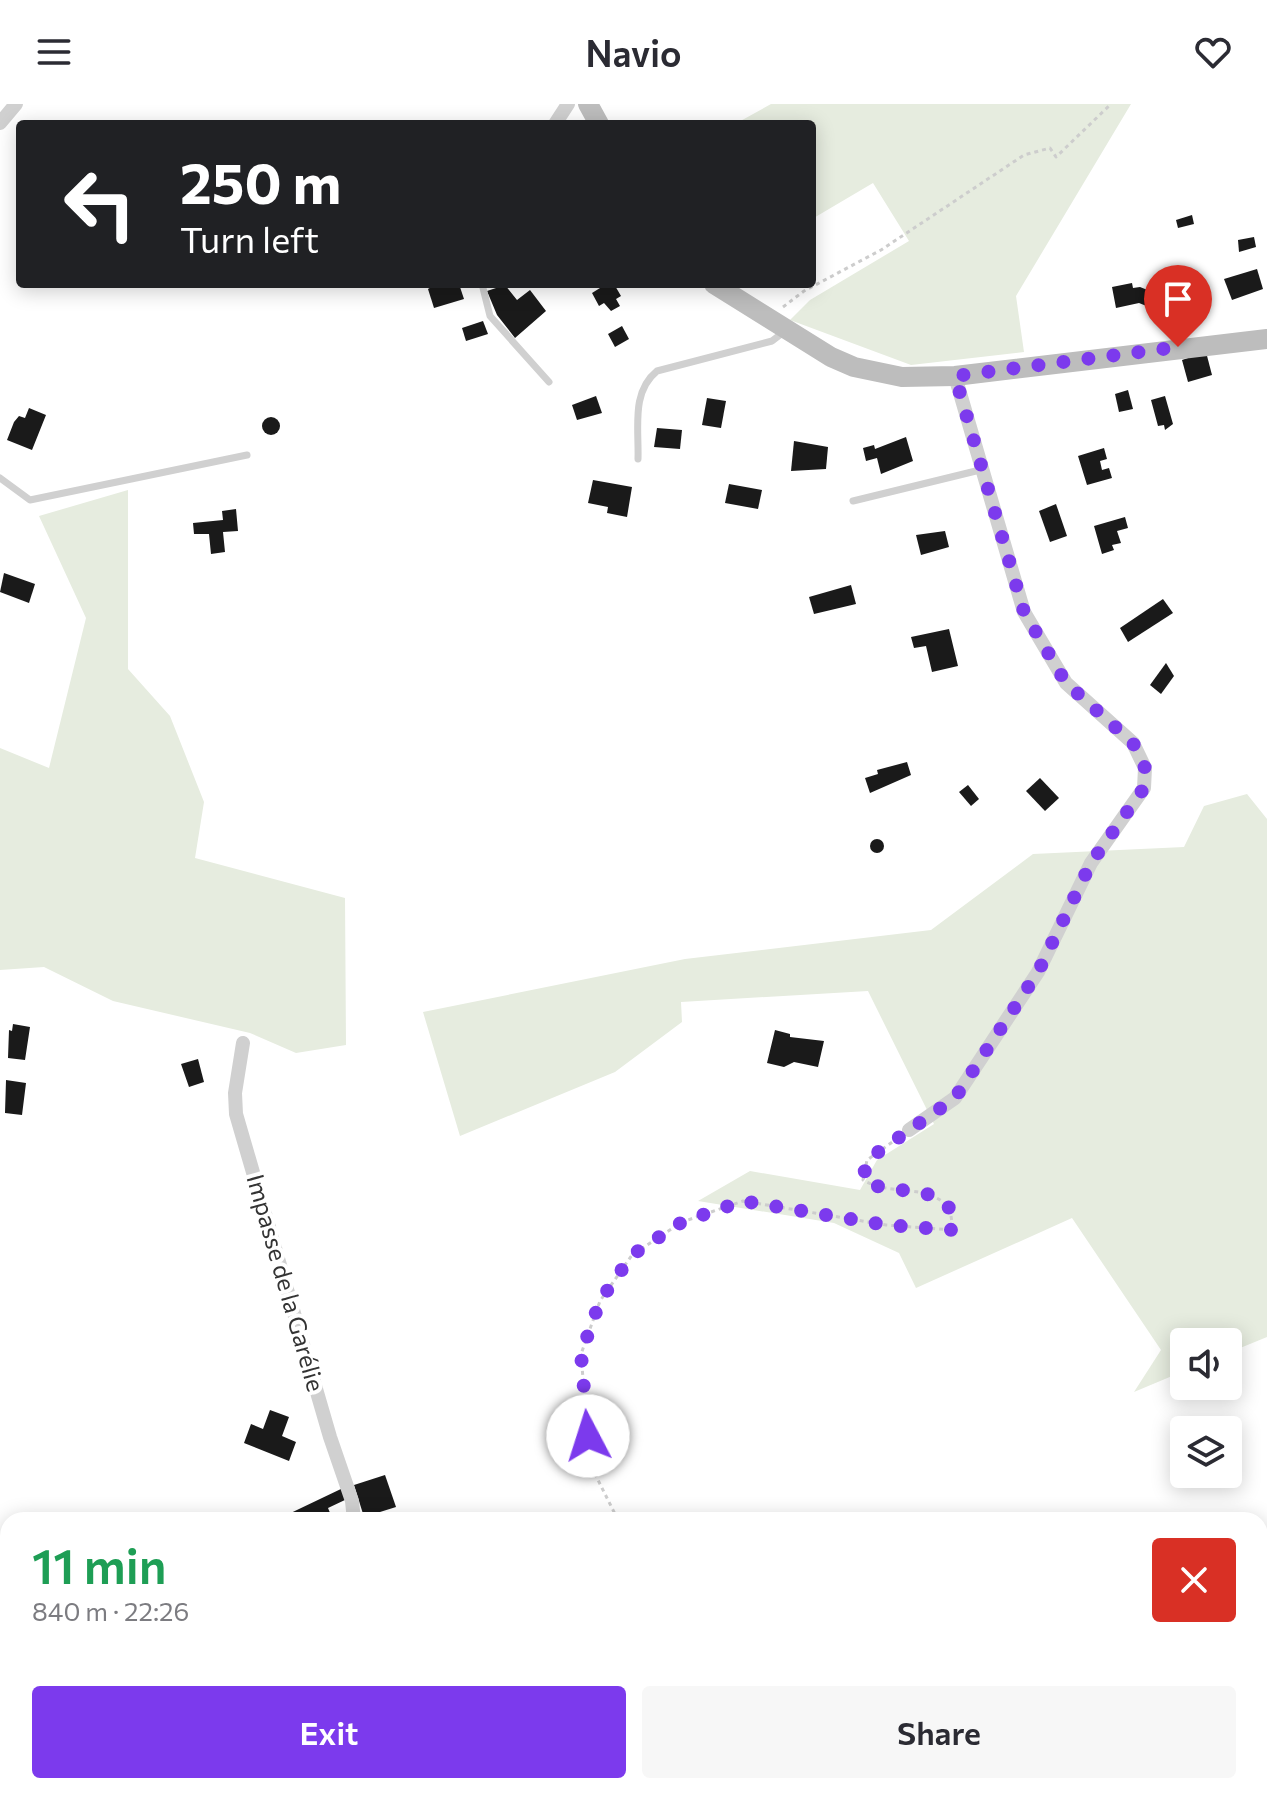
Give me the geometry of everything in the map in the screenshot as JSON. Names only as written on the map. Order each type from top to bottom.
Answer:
[{"type":"main road","points":[[720,288],[778,327],[831,357],[878,373],[902,377],[955,376],[1267,339]]},
{"type":"street","points":[[0,123],[16,104]]},
{"type":"street","points":[[909,1130],[955,1098],[1038,972],[1091,863],[1144,788],[1145,768],[1133,743],[1066,683],[1024,612],[955,376]]},
{"type":"street","name":"Impasse de la Garélie","points":[[243,1043],[235,1093],[236,1114],[353,1512]]},
{"type":"lane","points":[[483,288],[490,316],[549,382]]},
{"type":"lane","points":[[638,459],[639,396],[648,378],[657,371],[772,341],[778,327]]},
{"type":"lane","points":[[0,478],[30,500],[247,455]]},
{"type":"lane","points":[[853,501],[980,470]]},
{"type":"path","points":[[816,284],[881,250],[1024,155],[1050,148],[1056,157],[1111,104]]},
{"type":"path","points":[[778,327],[780,310],[809,288]]},
{"type":"path","points":[[614,1512],[590,1464],[581,1354],[600,1301],[632,1255],[682,1222],[743,1201],[886,1225],[953,1230],[950,1209],[934,1194],[874,1186],[863,1180],[867,1160],[909,1130]]},
{"type":"shaded area","points":[[771,104],[1131,104],[1016,296],[1024,352],[911,365],[790,320],[810,300],[909,241],[873,183],[816,217],[816,120],[742,120]]},
{"type":"shaded area","points":[[128,490],[128,669],[170,716],[204,802],[195,858],[345,898],[346,1045],[296,1053],[250,1033],[113,1001],[44,967],[0,970],[0,748],[49,768],[86,618],[39,516]]},
{"type":"shaded area","points":[[1247,794],[1267,819],[1267,1337],[1242,1347],[1242,1328],[1170,1328],[1170,1377],[1134,1392],[1161,1350],[1072,1218],[916,1288],[899,1253],[834,1223],[698,1201],[750,1171],[860,1190],[877,1160],[934,1124],[868,991],[681,1002],[682,1022],[615,1072],[460,1136],[423,1012],[685,959],[931,930],[1033,854],[1184,847],[1204,806]]},
{"type":"building","points":[[1192,215],[1194,224],[1178,228],[1176,220]]},
{"type":"building","points":[[1254,237],[1256,247],[1239,252],[1238,240]]},
{"type":"building","points":[[1257,269],[1263,289],[1232,300],[1224,279]]},
{"type":"building","points":[[1132,283],[1133,288],[1140,287],[1160,295],[1154,309],[1139,303],[1116,308],[1112,287]]},
{"type":"building","points":[[460,288],[464,299],[434,308],[428,289]]},
{"type":"building","points":[[507,288],[517,300],[530,290],[546,311],[515,338],[497,315],[487,291]]},
{"type":"building","points":[[600,288],[616,288],[621,296],[616,299],[620,306],[611,311],[604,303],[599,306],[592,293]]},
{"type":"building","points":[[483,321],[488,334],[466,341],[462,328]]},
{"type":"building","points":[[622,326],[629,339],[615,347],[608,334]]},
{"type":"building","points":[[1206,352],[1212,375],[1188,382],[1182,360]]},
{"type":"building","points":[[1128,390],[1133,409],[1119,412],[1115,394]]},
{"type":"building","points":[[596,396],[602,413],[577,420],[572,405]]},
{"type":"building","points":[[1165,396],[1173,424],[1165,430],[1164,425],[1158,426],[1151,400]]},
{"type":"building","points":[[707,398],[726,401],[721,428],[702,425]]},
{"type":"building","points":[[29,408],[46,415],[32,450],[7,440],[14,422],[19,416],[25,418]]},
{"type":"building","points":[[271,417],[280,426],[271,435],[262,426]]},
{"type":"building","points":[[657,428],[682,430],[680,449],[654,447]]},
{"type":"building","points":[[906,437],[913,461],[881,474],[877,458],[866,461],[863,448],[874,445],[875,449]]},
{"type":"building","points":[[794,441],[828,447],[826,469],[791,471]]},
{"type":"building","points":[[1104,448],[1107,459],[1100,461],[1102,470],[1109,468],[1112,478],[1087,485],[1078,456]]},
{"type":"building","points":[[593,480],[632,487],[627,517],[607,513],[608,507],[588,503]]},
{"type":"building","points":[[729,484],[762,490],[758,509],[725,503]]},
{"type":"building","points":[[1056,504],[1067,536],[1050,542],[1039,511]]},
{"type":"building","points":[[236,509],[238,531],[223,532],[225,552],[211,554],[209,534],[194,534],[193,523],[223,520],[222,511]]},
{"type":"building","points":[[1125,517],[1128,528],[1117,531],[1121,543],[1112,545],[1114,550],[1102,554],[1094,526]]},
{"type":"building","points":[[945,531],[949,547],[921,555],[916,535]]},
{"type":"building","points":[[4,573],[35,584],[29,603],[0,592]]},
{"type":"building","points":[[851,585],[856,604],[814,614],[809,597]]},
{"type":"building","points":[[1163,599],[1173,613],[1128,642],[1120,628]]},
{"type":"building","points":[[949,629],[958,666],[932,672],[926,646],[914,648],[911,637]]},
{"type":"building","points":[[1166,663],[1174,676],[1161,694],[1150,685]]},
{"type":"building","points":[[907,762],[911,775],[870,793],[865,778],[878,774],[877,770]]},
{"type":"building","points":[[1040,778],[1059,798],[1045,811],[1026,791]]},
{"type":"building","points":[[968,785],[979,799],[971,806],[959,792]]},
{"type":"building","points":[[877,839],[884,846],[877,853],[870,846]]},
{"type":"building","points":[[13,1024],[30,1027],[25,1060],[8,1058],[9,1030],[12,1031]]},
{"type":"building","points":[[775,1030],[790,1034],[790,1037],[824,1041],[818,1067],[794,1062],[784,1067],[767,1063]]},
{"type":"building","points":[[198,1059],[204,1082],[189,1087],[181,1064]]},
{"type":"building","points":[[6,1080],[26,1083],[22,1115],[5,1113]]},
{"type":"building","points":[[270,1410],[289,1417],[282,1436],[296,1442],[289,1461],[244,1443],[251,1424],[263,1429]]},
{"type":"building","points":[[385,1475],[396,1507],[380,1512],[362,1512],[354,1485]]},
{"type":"building","points":[[343,1488],[347,1499],[328,1508],[330,1512],[293,1512]]},
{"type":"route","points":[[588,1436],[581,1354],[600,1301],[632,1255],[682,1222],[743,1201],[886,1225],[953,1230],[950,1209],[934,1194],[874,1186],[863,1180],[867,1160],[955,1098],[1038,972],[1091,863],[1144,788],[1145,768],[1133,743],[1066,683],[1024,612],[977,460],[955,376],[1178,347]]}]
